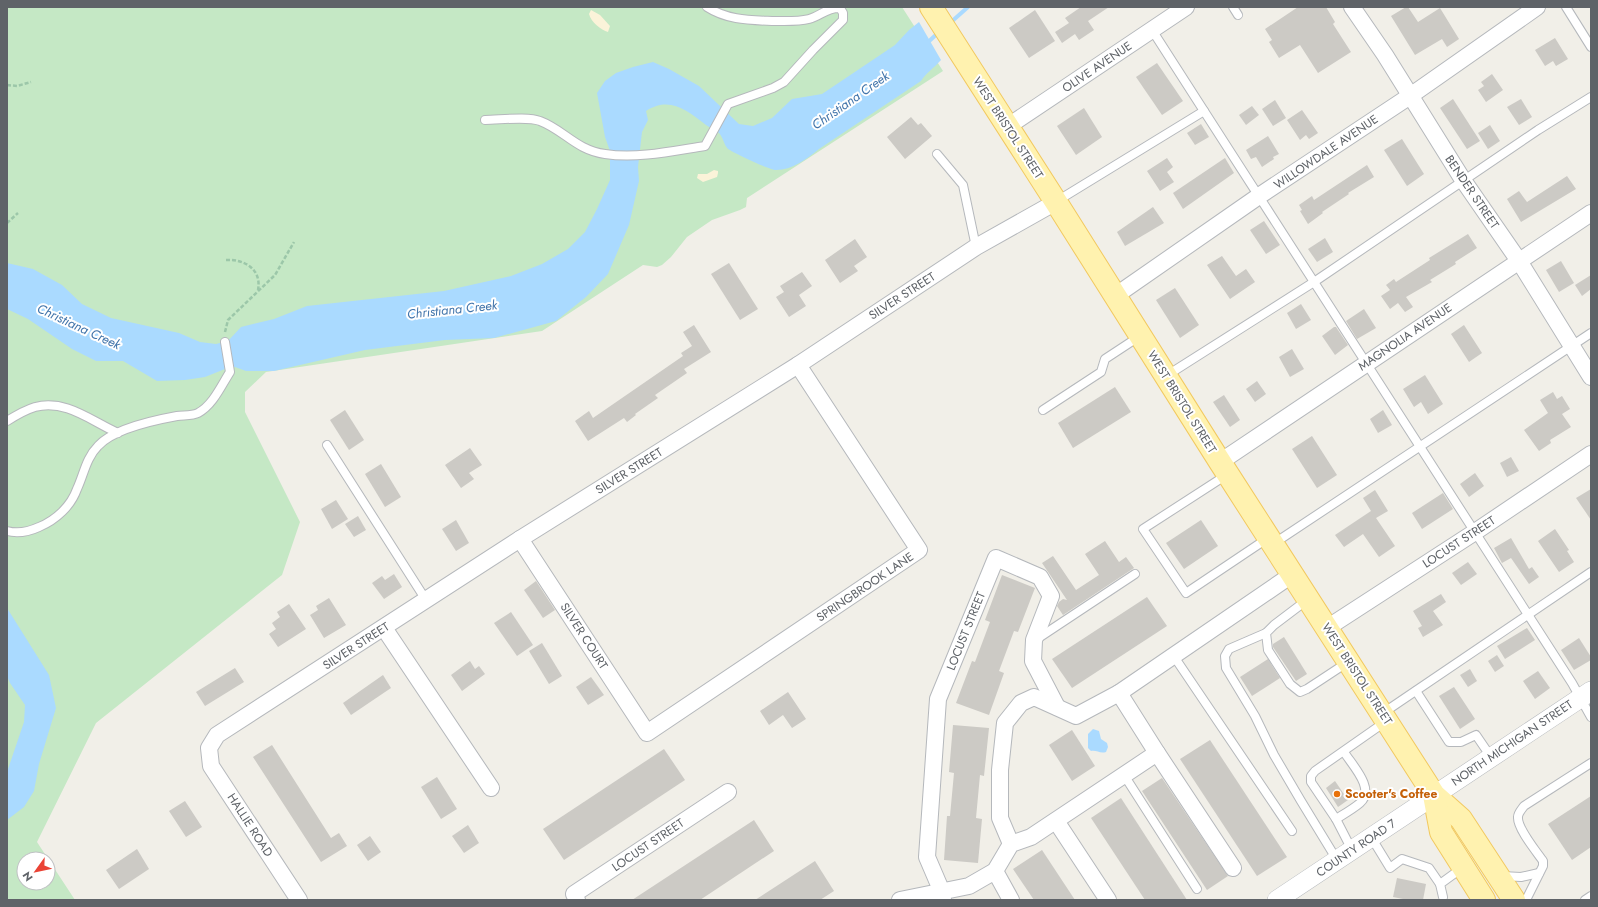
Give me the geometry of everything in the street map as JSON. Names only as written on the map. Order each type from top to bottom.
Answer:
[{"type":"main road","name":"WEST BRISTOL STREET","points":[[931,7],[1165,376],[1434,795],[1461,819],[1514,900]]},
{"type":"main road","name":"WEST BRISTOL STREET","points":[[1434,795],[1441,832],[1484,900]]},
{"type":"street","name":"OLIVE AVENUE","points":[[1007,127],[1186,7]]},
{"type":"street","name":"WILLOWDALE AVENUE","points":[[1115,296],[1259,196],[1410,96],[1537,7]]},
{"type":"street","name":"BENDER STREET","points":[[1357,9],[1463,180],[1519,261],[1591,377]]},
{"type":"street","name":"SILVER STREET","points":[[209,748],[217,735],[520,539],[798,364],[976,247],[1056,202]]},
{"type":"street","name":"MAGNOLIA AVENUE","points":[[1224,468],[1366,363],[1591,213]]},
{"type":"street","name":"SPRINGBROOK LANE","points":[[647,733],[919,550],[798,364]]},
{"type":"street","name":"LOCUST STREET","points":[[1327,628],[1475,532],[1591,454]]},
{"type":"street","name":"SILVER COURT","points":[[520,539],[647,733]]},
{"type":"street","name":"LOCUST STREET","points":[[942,896],[927,857],[938,700],[996,558],[1040,577],[1051,596],[1034,640],[1033,662],[1057,707]]},
{"type":"street","points":[[1011,844],[1000,818],[1000,770],[1005,723],[1021,703],[1034,697],[1076,716],[1118,693],[1293,574]]},
{"type":"street","points":[[384,628],[491,788]]},
{"type":"street","points":[[1118,693],[1233,868]]},
{"type":"street","name":"NORTH MICHIGAN STREET","points":[[1434,795],[1586,695]]},
{"type":"street","name":"HALLIE ROAD","points":[[209,748],[211,766],[299,900]]},
{"type":"street","points":[[900,900],[942,896],[969,886],[995,871],[1011,844],[1031,837],[1157,753]]},
{"type":"street","name":"LOCUST STREET","points":[[577,900],[574,894],[728,792]]},
{"type":"street","name":"COUNTY ROAD 7","points":[[1277,900],[1434,795]]},
{"type":"street","points":[[1056,821],[1108,900]]},
{"type":"street","points":[[995,871],[1012,900]]},
{"type":"lane","points":[[485,120],[539,120],[583,148],[604,154],[642,155],[705,146],[728,104],[773,88],[784,82],[812,50],[844,20],[843,13],[840,8],[835,8],[811,18],[800,20],[744,20],[728,17],[714,12],[707,7]]},
{"type":"lane","points":[[1233,7],[1238,14]]},
{"type":"lane","points":[[1566,7],[1591,47]]},
{"type":"lane","points":[[1152,30],[1528,614],[1586,695],[1591,717]]},
{"type":"lane","points":[[1165,376],[1314,282],[1463,180],[1591,97]]},
{"type":"lane","points":[[1056,202],[1204,111]]},
{"type":"lane","points":[[937,154],[963,185],[976,247]]},
{"type":"lane","points":[[1224,468],[1143,529],[1186,592],[1271,541],[1420,447],[1591,333]]},
{"type":"lane","points":[[1043,410],[1101,372],[1105,359],[1140,336]]},
{"type":"lane","points":[[7,530],[15,533],[31,530],[45,524],[67,508],[77,491],[88,457],[99,444],[118,433],[145,422],[197,413],[210,402],[230,372],[225,342]]},
{"type":"lane","points":[[7,421],[33,407],[51,404],[66,407],[118,433]]},
{"type":"lane","points":[[327,445],[426,600]]},
{"type":"lane","points":[[1345,855],[1336,819],[1311,782],[1315,771],[1344,752],[1416,691],[1591,572]]},
{"type":"lane","points":[[1034,640],[1135,574]]},
{"type":"lane","points":[[1309,599],[1266,632],[1230,649],[1225,656],[1226,668],[1255,716],[1274,755],[1301,801],[1345,855]]},
{"type":"lane","points":[[1266,632],[1268,650],[1290,684],[1300,692],[1349,662]]},
{"type":"lane","points":[[1174,655],[1292,831]]},
{"type":"lane","points":[[1416,691],[1449,742],[1461,742],[1476,735],[1491,757]]},
{"type":"lane","points":[[1336,819],[1360,803],[1365,797],[1366,791],[1365,784],[1344,752]]},
{"type":"lane","points":[[1526,900],[1543,866],[1543,861],[1520,826],[1518,817],[1520,812],[1524,806],[1591,763]]},
{"type":"lane","points":[[1124,775],[1197,889]]},
{"type":"lane","points":[[1371,838],[1390,868],[1402,859],[1429,868],[1440,884],[1443,899]]},
{"type":"lane","points":[[1440,884],[1463,867]]},
{"type":"lane","points":[[1498,875],[1521,876],[1539,873]]},
{"type":"lane","points":[[1585,900],[1591,896]]},
{"type":"path","points":[[7,85],[17,86],[31,82]]},
{"type":"path","points":[[7,223],[18,213]]},
{"type":"path","points":[[225,342],[225,328],[228,320],[275,275],[294,242]]},
{"type":"path","points":[[226,260],[244,262],[251,267],[260,283],[258,290]]},
{"type":"green space","points":[[7,7],[902,7],[943,71],[747,198],[746,207],[712,220],[687,237],[671,257],[662,265],[657,267],[643,265],[542,331],[266,372],[245,392],[245,412],[300,522],[282,575],[96,723],[37,842],[43,851],[16,851],[16,891],[56,891],[56,871],[75,900],[7,900]]},
{"type":"sand","points":[[591,10],[600,15],[610,26],[608,32],[599,28],[594,23],[589,14]]},
{"type":"sand","points":[[714,170],[718,171],[717,177],[703,182],[697,178],[698,174],[707,174]]},
{"type":"water","points":[[919,22],[941,60],[921,81],[804,160],[782,170],[766,167],[731,151],[728,149],[719,133],[685,110],[670,105],[663,105],[646,111],[648,120],[642,132],[638,167],[639,181],[629,225],[608,274],[586,297],[556,321],[494,338],[445,340],[365,350],[274,371],[246,371],[235,367],[225,369],[205,377],[185,380],[157,381],[123,361],[96,361],[72,349],[28,319],[7,309],[7,263],[33,269],[62,285],[82,304],[111,318],[179,333],[200,342],[216,344],[228,341],[241,327],[274,319],[307,306],[444,291],[511,276],[542,264],[568,249],[585,232],[597,209],[610,180],[610,151],[605,137],[597,93],[605,81],[616,73],[653,62],[699,86],[739,124],[753,126],[772,118],[792,99],[822,94],[895,45]]},
{"type":"water","points":[[7,608],[49,675],[56,708],[39,764],[34,791],[24,807],[7,820],[7,772],[24,722],[25,705],[7,676]]},
{"type":"water","points":[[1093,729],[1099,731],[1101,739],[1107,743],[1108,747],[1106,752],[1102,753],[1091,751],[1088,748],[1088,734]]},
{"type":"building","points":[[1081,7],[1109,7],[1088,21],[1094,30],[1079,40],[1075,34],[1062,43],[1055,32],[1069,23],[1065,18]]},
{"type":"building","points":[[1298,7],[1326,7],[1335,22],[1333,24],[1351,52],[1318,73],[1300,45],[1279,58],[1269,42],[1272,40],[1265,29]]},
{"type":"building","points":[[1408,7],[1418,22],[1440,8],[1459,39],[1447,47],[1442,39],[1415,55],[1391,16]]},
{"type":"building","points":[[1035,10],[1055,41],[1029,58],[1009,28]]},
{"type":"building","points":[[1555,38],[1568,59],[1556,66],[1553,61],[1545,66],[1535,50]]},
{"type":"building","points":[[1157,63],[1183,101],[1162,115],[1136,77]]},
{"type":"building","points":[[1492,74],[1503,90],[1486,102],[1478,90],[1484,86],[1481,82]]},
{"type":"building","points":[[1453,99],[1480,141],[1467,149],[1440,108]]},
{"type":"building","points":[[1521,99],[1532,117],[1519,125],[1507,107]]},
{"type":"building","points":[[1275,100],[1286,118],[1273,126],[1262,109]]},
{"type":"building","points":[[1252,106],[1259,115],[1246,125],[1239,115]]},
{"type":"building","points":[[1084,108],[1102,137],[1076,155],[1057,126]]},
{"type":"building","points":[[1302,110],[1318,133],[1309,139],[1306,135],[1300,140],[1287,120]]},
{"type":"building","points":[[911,117],[918,125],[921,123],[932,136],[905,159],[887,137]]},
{"type":"building","points":[[1201,124],[1209,137],[1195,145],[1187,133]]},
{"type":"building","points":[[1490,125],[1500,141],[1488,149],[1478,133]]},
{"type":"building","points":[[1268,136],[1279,154],[1273,157],[1274,159],[1262,167],[1256,157],[1251,159],[1246,150]]},
{"type":"building","points":[[1402,139],[1424,174],[1407,186],[1384,150]]},
{"type":"building","points":[[1167,158],[1173,167],[1167,172],[1174,182],[1160,191],[1147,171]]},
{"type":"building","points":[[1225,158],[1234,173],[1183,209],[1173,193]]},
{"type":"building","points":[[1367,165],[1374,177],[1348,193],[1349,194],[1322,212],[1323,213],[1308,224],[1300,211],[1302,210],[1299,205],[1312,196],[1314,200]]},
{"type":"building","points":[[1567,176],[1576,189],[1521,222],[1507,199],[1519,191],[1527,202]]},
{"type":"building","points":[[1153,207],[1164,223],[1125,246],[1117,232]]},
{"type":"building","points":[[1264,221],[1280,245],[1266,254],[1250,230]]},
{"type":"building","points":[[1468,234],[1477,248],[1455,262],[1456,264],[1430,280],[1432,282],[1406,297],[1413,307],[1405,312],[1398,303],[1390,309],[1381,296],[1390,290],[1386,285],[1394,279],[1396,282],[1430,260],[1429,258]]},
{"type":"building","points":[[1325,238],[1333,252],[1317,262],[1308,249]]},
{"type":"building","points":[[855,239],[867,257],[854,266],[858,271],[840,283],[825,260]]},
{"type":"building","points":[[1222,256],[1236,276],[1246,269],[1255,282],[1230,299],[1207,265]]},
{"type":"building","points":[[1561,261],[1574,283],[1559,292],[1546,270]]},
{"type":"building","points":[[729,263],[758,309],[740,320],[711,274]]},
{"type":"building","points":[[802,272],[812,286],[799,295],[806,306],[789,317],[776,297],[784,292],[780,286]]},
{"type":"building","points":[[1591,275],[1591,289],[1582,296],[1575,285]]},
{"type":"building","points":[[1175,288],[1199,325],[1180,338],[1156,300]]},
{"type":"building","points":[[1301,304],[1311,320],[1296,329],[1287,313]]},
{"type":"building","points":[[1364,309],[1376,328],[1357,339],[1346,321]]},
{"type":"building","points":[[694,325],[711,352],[684,369],[687,373],[655,395],[658,398],[635,414],[636,415],[627,422],[624,418],[588,441],[575,421],[589,411],[593,418],[683,356],[681,353],[692,346],[683,332]]},
{"type":"building","points":[[1464,325],[1482,353],[1469,362],[1451,334]]},
{"type":"building","points":[[1336,327],[1348,345],[1335,355],[1322,336]]},
{"type":"building","points":[[1292,349],[1304,369],[1290,377],[1279,357]]},
{"type":"building","points":[[1425,375],[1443,404],[1428,414],[1421,402],[1414,407],[1403,389]]},
{"type":"building","points":[[1257,381],[1266,394],[1255,402],[1246,389]]},
{"type":"building","points":[[1115,387],[1131,412],[1073,448],[1058,423]]},
{"type":"building","points":[[1553,392],[1557,399],[1562,396],[1570,409],[1562,414],[1571,427],[1550,440],[1551,443],[1539,451],[1524,430],[1548,413],[1540,400]]},
{"type":"building","points":[[1224,395],[1240,420],[1230,427],[1213,402]]},
{"type":"building","points":[[345,410],[364,440],[349,450],[330,420]]},
{"type":"building","points":[[1383,410],[1392,425],[1378,433],[1370,419]]},
{"type":"building","points":[[1312,436],[1337,475],[1317,488],[1292,449]]},
{"type":"building","points":[[470,448],[482,465],[469,473],[474,479],[461,488],[445,465]]},
{"type":"building","points":[[1511,457],[1519,471],[1507,477],[1500,463]]},
{"type":"building","points":[[381,464],[401,497],[385,507],[365,474]]},
{"type":"building","points":[[1475,473],[1484,486],[1469,497],[1460,484]]},
{"type":"building","points":[[1591,489],[1591,520],[1576,498]]},
{"type":"building","points":[[1375,490],[1388,511],[1376,518],[1395,546],[1379,557],[1363,534],[1344,547],[1335,535],[1371,511],[1363,498]]},
{"type":"building","points":[[1443,493],[1453,509],[1422,529],[1412,513]]},
{"type":"building","points":[[336,500],[348,519],[332,529],[321,509]]},
{"type":"building","points":[[358,516],[366,530],[354,537],[345,524]]},
{"type":"building","points":[[456,520],[469,543],[456,551],[442,529]]},
{"type":"building","points":[[1201,520],[1218,546],[1184,569],[1166,543]]},
{"type":"building","points":[[1555,529],[1569,550],[1567,551],[1574,562],[1559,572],[1538,541]]},
{"type":"building","points":[[1511,538],[1529,569],[1532,567],[1539,577],[1529,584],[1511,558],[1502,563],[1494,548]]},
{"type":"building","points":[[1105,541],[1119,562],[1126,557],[1134,568],[1063,615],[1057,606],[1063,599],[1067,600],[1042,563],[1053,556],[1076,590],[1099,575],[1085,554]]},
{"type":"building","points":[[1468,562],[1477,574],[1461,585],[1452,573]]},
{"type":"building","points":[[394,574],[402,587],[384,599],[372,583],[382,576],[385,580]]},
{"type":"building","points":[[1002,575],[1035,588],[1018,632],[1014,631],[999,671],[1004,673],[989,715],[956,703],[972,661],[975,662],[990,622],[985,620]]},
{"type":"building","points":[[536,581],[555,610],[543,618],[524,590]]},
{"type":"building","points":[[1441,594],[1446,602],[1433,611],[1443,625],[1423,637],[1418,628],[1422,626],[1413,611]]},
{"type":"building","points":[[1147,597],[1167,626],[1072,688],[1052,659]]},
{"type":"building","points":[[329,598],[346,625],[324,638],[310,615],[318,610],[316,606]]},
{"type":"building","points":[[289,604],[306,629],[278,647],[269,634],[276,629],[272,623],[280,617],[277,612]]},
{"type":"building","points":[[511,612],[533,645],[517,656],[494,623]]},
{"type":"building","points":[[1527,628],[1535,640],[1505,659],[1497,646]]},
{"type":"building","points":[[1284,637],[1307,674],[1296,681],[1273,647],[1273,644]]},
{"type":"building","points":[[1579,638],[1591,657],[1591,660],[1574,670],[1561,650]]},
{"type":"building","points":[[542,643],[562,676],[549,684],[529,651]]},
{"type":"building","points":[[1497,655],[1504,666],[1495,672],[1488,661]]},
{"type":"building","points":[[1268,659],[1280,678],[1252,696],[1240,677]]},
{"type":"building","points":[[470,661],[475,669],[479,666],[485,674],[462,691],[451,675]]},
{"type":"building","points":[[235,668],[244,682],[205,706],[196,692]]},
{"type":"building","points":[[1470,669],[1477,681],[1468,687],[1460,675]]},
{"type":"building","points":[[1538,671],[1550,688],[1535,699],[1523,681]]},
{"type":"building","points":[[383,675],[391,688],[351,715],[343,703]]},
{"type":"building","points":[[591,677],[604,695],[588,705],[576,687]]},
{"type":"building","points":[[1454,687],[1475,719],[1460,729],[1439,696]]},
{"type":"building","points":[[788,692],[806,719],[792,728],[783,715],[769,725],[760,711]]},
{"type":"building","points":[[953,725],[989,728],[984,776],[980,775],[976,818],[982,819],[978,863],[944,860],[947,816],[950,816],[954,773],[949,772]]},
{"type":"building","points":[[1072,730],[1095,766],[1072,781],[1049,745]]},
{"type":"building","points":[[1210,740],[1287,857],[1257,876],[1180,759]]},
{"type":"building","points":[[272,745],[331,838],[339,833],[347,846],[321,862],[253,757]]},
{"type":"building","points":[[664,749],[685,780],[564,860],[543,829]]},
{"type":"building","points":[[437,777],[457,809],[441,819],[421,787]]},
{"type":"building","points":[[1162,778],[1228,876],[1207,890],[1142,791]]},
{"type":"building","name":"Scooter's Coffee","points":[[1335,781],[1348,800],[1338,807],[1326,788]]},
{"type":"building","points":[[1591,796],[1591,847],[1572,860],[1548,824]]},
{"type":"building","points":[[1121,798],[1187,900],[1145,900],[1091,818]]},
{"type":"building","points":[[185,801],[202,827],[186,837],[169,811]]},
{"type":"building","points":[[754,820],[774,851],[700,900],[632,900]]},
{"type":"building","points":[[468,825],[479,843],[464,853],[452,836]]},
{"type":"building","points":[[370,836],[381,852],[368,861],[357,845]]},
{"type":"building","points":[[137,849],[149,869],[119,889],[106,870]]},
{"type":"building","points":[[1042,850],[1075,900],[1034,900],[1013,869]]},
{"type":"building","points":[[815,861],[834,891],[820,900],[755,900]]},
{"type":"building","points":[[1397,878],[1426,884],[1423,900],[1408,900],[1393,897]]},
{"type":"waterway","name":"Christiana Creek","points":[[950,23],[968,7]]},
{"type":"waterway","name":"Christiana Creek","points":[[926,44],[939,32]]},
{"type":"place","name":"Scooter's Coffee","points":[[1337,794]]}]
